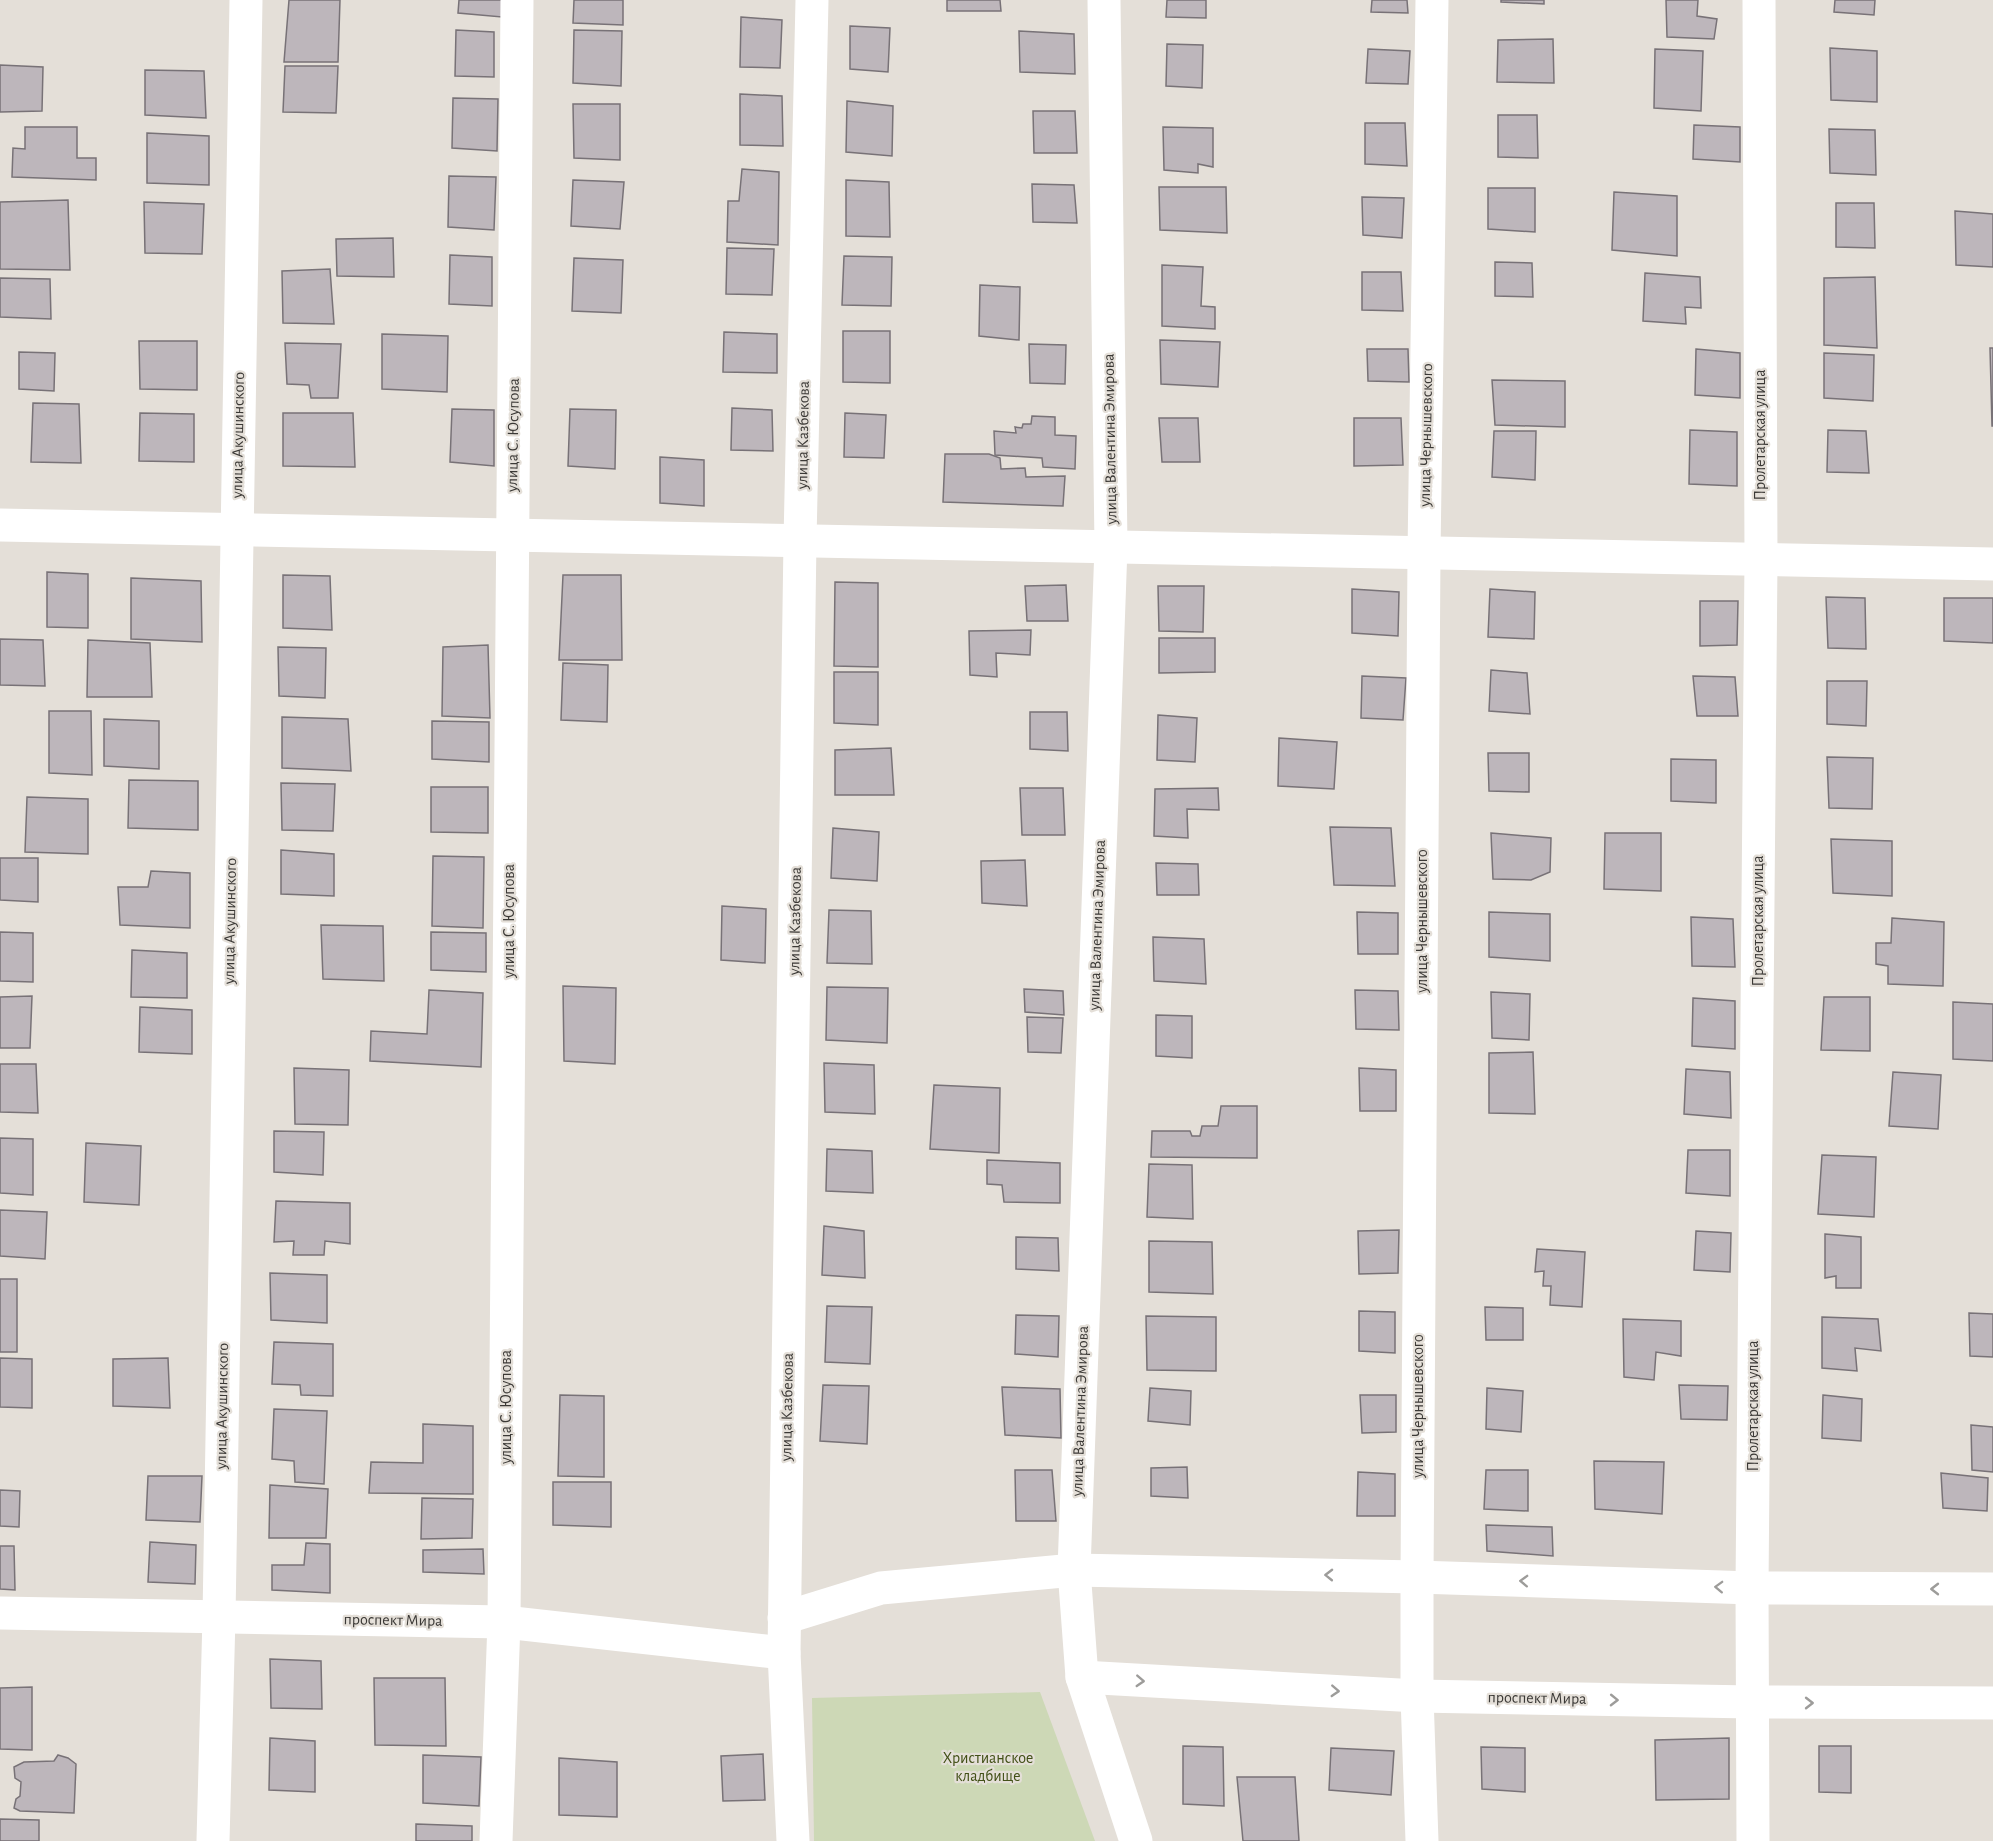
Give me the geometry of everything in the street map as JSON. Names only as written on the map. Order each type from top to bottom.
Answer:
[{"type":"street","name":"улица Акушинского","points":[[213,1841],[219,1617],[246,0]]},
{"type":"street","name":"улица С. Юсупова","points":[[496,1841],[504,1622],[517,0]]},
{"type":"street","name":"улица Казбекова","points":[[793,1841],[784,1618],[800,540],[812,0]]},
{"type":"street","name":"улица Валентина Эмирова","points":[[1104,0],[1111,547],[1074,1570],[1082,1677],[1136,1841]]},
{"type":"street","name":"улица Чернышевского","points":[[1422,1841],[1417,1696],[1417,1577],[1424,553],[1432,0]]},
{"type":"street","name":"Пролетарская улица","points":[[1753,1841],[1752,1588],[1761,559],[1759,0]]},
{"type":"street","points":[[0,525],[1993,564]]},
{"type":"street","points":[[784,1618],[881,1588],[1074,1570],[1417,1577],[1752,1588],[1993,1589]]},
{"type":"street","name":"проспект Мира","points":[[0,1613],[504,1622],[784,1653]]},
{"type":"street","name":"проспект Мира","points":[[1082,1677],[1417,1696],[1752,1702],[1993,1703]]},
{"type":"green space","name":"Христианское кладбище","points":[[1040,1692],[1095,1841],[814,1841],[812,1698]]},
{"type":"building","points":[[289,0],[340,0],[338,62],[284,62]]},
{"type":"building","points":[[459,0],[502,0],[502,17],[458,13]]},
{"type":"building","points":[[574,0],[623,0],[623,25],[573,23]]},
{"type":"building","points":[[947,0],[1000,0],[1001,11],[947,11]]},
{"type":"building","points":[[1167,0],[1206,0],[1206,18],[1166,17]]},
{"type":"building","points":[[1372,0],[1407,0],[1408,13],[1371,12]]},
{"type":"building","points":[[1501,0],[1544,0],[1544,4],[1501,2]]},
{"type":"building","points":[[1666,0],[1698,0],[1697,16],[1717,19],[1714,39],[1667,37]]},
{"type":"building","points":[[1835,0],[1875,0],[1874,15],[1834,12]]},
{"type":"building","points":[[741,17],[782,20],[780,68],[740,67]]},
{"type":"building","points":[[850,26],[890,28],[888,72],[850,69]]},
{"type":"building","points":[[456,30],[494,32],[494,77],[455,76]]},
{"type":"building","points":[[574,30],[622,31],[621,86],[573,83]]},
{"type":"building","points":[[1019,31],[1074,34],[1075,74],[1020,72]]},
{"type":"building","points":[[1553,39],[1554,83],[1497,82],[1498,40]]},
{"type":"building","points":[[1167,44],[1203,45],[1202,88],[1166,86]]},
{"type":"building","points":[[1830,48],[1877,51],[1877,102],[1831,100]]},
{"type":"building","points":[[1368,49],[1410,51],[1408,84],[1366,83]]},
{"type":"building","points":[[1655,49],[1703,51],[1701,111],[1654,108]]},
{"type":"building","points":[[0,65],[43,67],[42,111],[0,112]]},
{"type":"building","points":[[285,66],[338,66],[336,113],[283,112]]},
{"type":"building","points":[[145,70],[204,71],[206,118],[145,115]]},
{"type":"building","points":[[740,94],[782,96],[783,146],[740,145]]},
{"type":"building","points":[[453,98],[498,99],[497,151],[452,148]]},
{"type":"building","points":[[847,101],[893,106],[892,156],[846,152]]},
{"type":"building","points":[[573,104],[620,104],[620,160],[574,158]]},
{"type":"building","points":[[1033,111],[1075,111],[1077,153],[1034,153]]},
{"type":"building","points":[[1498,115],[1537,115],[1538,158],[1498,157]]},
{"type":"building","points":[[1365,123],[1405,123],[1407,166],[1365,164]]},
{"type":"building","points":[[1694,125],[1740,127],[1740,162],[1693,159]]},
{"type":"building","points":[[25,127],[77,127],[77,158],[96,158],[96,180],[12,177],[13,148],[25,149]]},
{"type":"building","points":[[1163,127],[1213,128],[1213,167],[1198,164],[1198,173],[1164,170]]},
{"type":"building","points":[[1829,129],[1875,130],[1876,175],[1830,173]]},
{"type":"building","points":[[147,133],[209,136],[209,185],[147,183]]},
{"type":"building","points":[[742,169],[779,172],[778,245],[727,242],[728,201],[739,201]]},
{"type":"building","points":[[449,176],[496,177],[494,230],[448,227]]},
{"type":"building","points":[[573,180],[624,182],[620,229],[571,226]]},
{"type":"building","points":[[846,180],[889,182],[890,237],[846,236]]},
{"type":"building","points":[[1032,184],[1074,185],[1077,223],[1033,222]]},
{"type":"building","points":[[1159,187],[1226,187],[1227,233],[1160,230]]},
{"type":"building","points":[[1488,188],[1535,188],[1535,232],[1488,229]]},
{"type":"building","points":[[1614,192],[1677,196],[1677,256],[1612,250]]},
{"type":"building","points":[[1362,197],[1404,198],[1402,238],[1363,235]]},
{"type":"building","points":[[68,200],[70,270],[0,269],[0,202]]},
{"type":"building","points":[[144,202],[204,204],[202,254],[145,253]]},
{"type":"building","points":[[1836,203],[1874,203],[1875,248],[1836,247]]},
{"type":"building","points":[[1955,211],[1993,214],[1993,267],[1956,265]]},
{"type":"building","points":[[393,238],[394,277],[337,276],[336,239]]},
{"type":"building","points":[[727,248],[774,249],[772,295],[726,294]]},
{"type":"building","points":[[450,255],[492,257],[492,306],[449,304]]},
{"type":"building","points":[[844,256],[892,257],[891,306],[842,305]]},
{"type":"building","points":[[574,258],[623,260],[621,313],[572,311]]},
{"type":"building","points":[[1495,262],[1532,263],[1533,297],[1495,296]]},
{"type":"building","points":[[1162,265],[1203,267],[1201,306],[1215,307],[1215,329],[1162,326]]},
{"type":"building","points":[[330,269],[334,324],[283,323],[282,271]]},
{"type":"building","points":[[1362,272],[1401,272],[1403,311],[1362,310]]},
{"type":"building","points":[[1645,273],[1700,277],[1701,308],[1685,307],[1686,324],[1643,321]]},
{"type":"building","points":[[1875,277],[1877,348],[1824,345],[1824,278]]},
{"type":"building","points":[[0,278],[50,279],[51,319],[0,317]]},
{"type":"building","points":[[980,285],[1020,287],[1019,340],[979,336]]},
{"type":"building","points":[[843,331],[890,331],[890,383],[843,382]]},
{"type":"building","points":[[724,332],[777,334],[777,373],[723,372]]},
{"type":"building","points":[[382,334],[448,336],[447,392],[382,389]]},
{"type":"building","points":[[1160,340],[1220,342],[1218,387],[1161,384]]},
{"type":"building","points":[[139,341],[197,341],[197,390],[140,389]]},
{"type":"building","points":[[285,343],[341,344],[338,398],[311,398],[309,385],[287,384]]},
{"type":"building","points":[[1029,344],[1066,345],[1065,384],[1030,383]]},
{"type":"building","points":[[1990,348],[1993,348],[1993,426],[1992,426]]},
{"type":"building","points":[[1367,349],[1408,349],[1409,382],[1368,381]]},
{"type":"building","points":[[1696,349],[1740,353],[1740,398],[1695,395]]},
{"type":"building","points":[[19,352],[55,353],[54,391],[19,389]]},
{"type":"building","points":[[1824,353],[1874,355],[1873,401],[1824,398]]},
{"type":"building","points":[[1492,380],[1565,381],[1565,427],[1495,425]]},
{"type":"building","points":[[33,403],[79,404],[81,463],[31,462]]},
{"type":"building","points":[[732,408],[772,410],[773,451],[731,450]]},
{"type":"building","points":[[452,409],[494,410],[494,466],[450,462]]},
{"type":"building","points":[[570,409],[616,410],[615,469],[568,466]]},
{"type":"building","points":[[140,413],[194,414],[194,462],[139,461]]},
{"type":"building","points":[[283,413],[353,413],[355,467],[283,466]]},
{"type":"building","points":[[845,413],[886,415],[884,458],[844,457]]},
{"type":"building","points":[[1032,416],[1055,417],[1055,435],[1076,436],[1075,469],[1043,467],[1042,458],[995,455],[994,431],[1016,433],[1015,427],[1022,428],[1023,424],[1031,424]]},
{"type":"building","points":[[1159,418],[1198,418],[1200,462],[1162,462]]},
{"type":"building","points":[[1354,418],[1401,418],[1403,465],[1354,466]]},
{"type":"building","points":[[1690,430],[1737,432],[1737,486],[1689,484]]},
{"type":"building","points":[[1828,430],[1866,431],[1869,473],[1827,472]]},
{"type":"building","points":[[1494,431],[1536,431],[1535,480],[1492,477]]},
{"type":"building","points":[[945,454],[989,454],[1000,458],[1001,469],[1025,468],[1026,477],[1065,476],[1063,506],[943,502]]},
{"type":"building","points":[[660,457],[704,460],[704,506],[660,503]]},
{"type":"building","points":[[47,572],[88,574],[88,628],[47,627]]},
{"type":"building","points":[[283,575],[330,576],[332,630],[283,628]]},
{"type":"building","points":[[563,575],[621,575],[622,660],[559,660]]},
{"type":"building","points":[[131,578],[201,581],[202,642],[131,639]]},
{"type":"building","points":[[835,582],[878,583],[878,667],[834,666]]},
{"type":"building","points":[[1066,585],[1068,621],[1027,621],[1025,586]]},
{"type":"building","points":[[1158,586],[1204,586],[1203,632],[1159,631]]},
{"type":"building","points":[[1352,589],[1399,592],[1398,636],[1352,633]]},
{"type":"building","points":[[1490,589],[1535,592],[1534,639],[1488,637]]},
{"type":"building","points":[[1826,597],[1865,598],[1866,649],[1828,648]]},
{"type":"building","points":[[1944,598],[1993,598],[1993,643],[1944,641]]},
{"type":"building","points":[[1700,601],[1738,601],[1737,645],[1700,646]]},
{"type":"building","points":[[1031,630],[1030,655],[996,653],[997,677],[970,675],[969,631]]},
{"type":"building","points":[[1159,638],[1215,638],[1215,672],[1159,673]]},
{"type":"building","points":[[0,639],[43,640],[45,686],[0,685]]},
{"type":"building","points":[[88,640],[150,643],[152,697],[87,697]]},
{"type":"building","points":[[488,645],[490,718],[442,716],[443,647]]},
{"type":"building","points":[[278,647],[326,648],[325,698],[279,696]]},
{"type":"building","points":[[563,663],[608,665],[607,722],[561,720]]},
{"type":"building","points":[[1491,670],[1527,673],[1530,714],[1489,711]]},
{"type":"building","points":[[834,672],[878,672],[878,725],[834,723]]},
{"type":"building","points":[[1362,676],[1406,678],[1403,720],[1361,718]]},
{"type":"building","points":[[1693,676],[1735,677],[1738,716],[1697,716]]},
{"type":"building","points":[[1827,681],[1867,681],[1866,726],[1827,724]]},
{"type":"building","points":[[49,711],[91,711],[92,775],[49,773]]},
{"type":"building","points":[[1030,712],[1067,712],[1068,751],[1030,749]]},
{"type":"building","points":[[1158,715],[1197,718],[1195,762],[1157,760]]},
{"type":"building","points":[[282,717],[348,719],[351,771],[282,768]]},
{"type":"building","points":[[104,719],[159,721],[159,769],[104,766]]},
{"type":"building","points":[[432,721],[489,722],[489,762],[432,759]]},
{"type":"building","points":[[1279,738],[1337,742],[1334,789],[1278,786]]},
{"type":"building","points":[[891,748],[894,795],[835,795],[835,750]]},
{"type":"building","points":[[1488,753],[1529,753],[1529,792],[1489,791]]},
{"type":"building","points":[[1827,757],[1873,758],[1872,809],[1829,808]]},
{"type":"building","points":[[1671,759],[1716,760],[1716,803],[1671,801]]},
{"type":"building","points":[[129,780],[198,781],[198,830],[128,828]]},
{"type":"building","points":[[281,783],[335,784],[333,831],[282,830]]},
{"type":"building","points":[[431,787],[488,787],[488,833],[431,832]]},
{"type":"building","points":[[1020,788],[1063,788],[1065,835],[1022,835]]},
{"type":"building","points":[[1218,788],[1219,810],[1187,809],[1188,838],[1154,836],[1155,789]]},
{"type":"building","points":[[27,797],[88,799],[88,854],[25,852]]},
{"type":"building","points":[[1330,827],[1391,828],[1395,886],[1334,885]]},
{"type":"building","points":[[833,828],[879,832],[877,881],[831,878]]},
{"type":"building","points":[[1491,833],[1551,838],[1550,872],[1531,880],[1493,879]]},
{"type":"building","points":[[1605,833],[1661,833],[1661,891],[1604,889]]},
{"type":"building","points":[[1831,839],[1892,841],[1892,896],[1833,893]]},
{"type":"building","points":[[281,850],[334,854],[334,896],[281,894]]},
{"type":"building","points":[[433,856],[484,857],[483,928],[432,926]]},
{"type":"building","points":[[0,858],[38,858],[38,902],[0,900]]},
{"type":"building","points":[[1025,860],[1027,906],[982,903],[981,861]]},
{"type":"building","points":[[1156,863],[1198,864],[1199,895],[1157,895]]},
{"type":"building","points":[[151,871],[190,873],[190,928],[120,925],[118,887],[148,887]]},
{"type":"building","points":[[722,906],[766,909],[765,963],[721,960]]},
{"type":"building","points":[[829,910],[871,911],[872,964],[827,963]]},
{"type":"building","points":[[1357,912],[1398,913],[1398,954],[1358,954]]},
{"type":"building","points":[[1489,912],[1550,914],[1550,961],[1489,957]]},
{"type":"building","points":[[1691,917],[1733,919],[1735,967],[1692,966]]},
{"type":"building","points":[[1892,918],[1944,922],[1943,986],[1888,984],[1888,966],[1876,964],[1876,943],[1891,943]]},
{"type":"building","points":[[321,925],[383,926],[384,981],[323,979]]},
{"type":"building","points":[[0,932],[33,933],[33,982],[0,981]]},
{"type":"building","points":[[431,932],[486,933],[486,972],[431,970]]},
{"type":"building","points":[[1153,937],[1204,939],[1206,984],[1154,981]]},
{"type":"building","points":[[132,950],[187,953],[187,998],[131,997]]},
{"type":"building","points":[[563,986],[616,988],[615,1064],[564,1061]]},
{"type":"building","points":[[827,987],[888,988],[887,1043],[826,1040]]},
{"type":"building","points":[[1024,989],[1063,991],[1064,1015],[1025,1012]]},
{"type":"building","points":[[429,990],[483,993],[481,1067],[370,1061],[371,1031],[427,1034]]},
{"type":"building","points":[[1355,990],[1398,991],[1399,1030],[1356,1029]]},
{"type":"building","points":[[1491,992],[1530,994],[1529,1040],[1492,1038]]},
{"type":"building","points":[[32,996],[30,1048],[0,1048],[0,997]]},
{"type":"building","points":[[1824,997],[1870,997],[1870,1051],[1821,1050]]},
{"type":"building","points":[[1693,998],[1735,1001],[1735,1049],[1692,1046]]},
{"type":"building","points":[[1953,1002],[1993,1004],[1993,1061],[1953,1059]]},
{"type":"building","points":[[140,1007],[192,1010],[192,1054],[139,1052]]},
{"type":"building","points":[[1156,1015],[1192,1016],[1192,1058],[1156,1056]]},
{"type":"building","points":[[1027,1017],[1063,1018],[1061,1053],[1028,1052]]},
{"type":"building","points":[[1533,1052],[1535,1114],[1489,1113],[1489,1053]]},
{"type":"building","points":[[824,1063],[874,1065],[875,1114],[825,1112]]},
{"type":"building","points":[[0,1064],[36,1064],[38,1113],[0,1112]]},
{"type":"building","points":[[294,1068],[349,1070],[348,1125],[295,1124]]},
{"type":"building","points":[[1359,1068],[1396,1070],[1396,1111],[1360,1111]]},
{"type":"building","points":[[1686,1069],[1730,1072],[1731,1118],[1684,1114]]},
{"type":"building","points":[[1893,1072],[1941,1075],[1938,1129],[1889,1126]]},
{"type":"building","points":[[934,1085],[1000,1088],[999,1153],[930,1149]]},
{"type":"building","points":[[1221,1106],[1257,1106],[1257,1158],[1151,1157],[1152,1131],[1190,1131],[1192,1136],[1200,1136],[1202,1126],[1218,1126]]},
{"type":"building","points":[[274,1131],[324,1132],[323,1175],[274,1172]]},
{"type":"building","points":[[0,1138],[33,1139],[33,1195],[0,1193]]},
{"type":"building","points":[[86,1143],[141,1146],[139,1205],[84,1202]]},
{"type":"building","points":[[827,1149],[872,1151],[873,1193],[826,1191]]},
{"type":"building","points":[[1688,1150],[1730,1150],[1730,1196],[1686,1193]]},
{"type":"building","points":[[1822,1155],[1876,1157],[1874,1217],[1818,1214]]},
{"type":"building","points":[[987,1160],[1060,1163],[1060,1203],[1004,1202],[1002,1185],[987,1184]]},
{"type":"building","points":[[1149,1164],[1192,1165],[1193,1219],[1147,1217]]},
{"type":"building","points":[[276,1201],[350,1203],[350,1244],[325,1241],[324,1255],[293,1255],[294,1241],[274,1242]]},
{"type":"building","points":[[0,1210],[47,1212],[45,1259],[0,1256]]},
{"type":"building","points":[[824,1226],[864,1231],[865,1278],[822,1275]]},
{"type":"building","points":[[1399,1230],[1398,1273],[1359,1274],[1358,1231]]},
{"type":"building","points":[[1696,1231],[1731,1233],[1730,1272],[1694,1270]]},
{"type":"building","points":[[1825,1234],[1861,1237],[1861,1288],[1836,1288],[1836,1276],[1825,1278]]},
{"type":"building","points":[[1016,1237],[1058,1238],[1059,1271],[1016,1269]]},
{"type":"building","points":[[1149,1241],[1212,1242],[1213,1294],[1149,1292]]},
{"type":"building","points":[[1537,1249],[1585,1252],[1582,1307],[1550,1305],[1551,1286],[1543,1286],[1544,1271],[1535,1272]]},
{"type":"building","points":[[270,1273],[327,1275],[327,1323],[271,1320]]},
{"type":"building","points":[[0,1279],[17,1279],[17,1352],[0,1352]]},
{"type":"building","points":[[827,1306],[872,1307],[870,1364],[825,1362]]},
{"type":"building","points":[[1485,1307],[1523,1308],[1523,1340],[1486,1340]]},
{"type":"building","points":[[1359,1311],[1395,1312],[1395,1353],[1359,1351]]},
{"type":"building","points":[[1969,1313],[1993,1314],[1993,1357],[1970,1356]]},
{"type":"building","points":[[1016,1315],[1059,1316],[1058,1357],[1015,1354]]},
{"type":"building","points":[[1146,1316],[1216,1317],[1216,1371],[1147,1370]]},
{"type":"building","points":[[1822,1317],[1878,1319],[1881,1351],[1855,1348],[1857,1371],[1822,1368]]},
{"type":"building","points":[[1623,1319],[1681,1321],[1681,1356],[1656,1352],[1654,1380],[1624,1377]]},
{"type":"building","points":[[274,1342],[333,1344],[333,1396],[301,1395],[300,1385],[272,1384]]},
{"type":"building","points":[[0,1358],[32,1359],[32,1408],[0,1407]]},
{"type":"building","points":[[168,1358],[170,1408],[113,1406],[113,1359]]},
{"type":"building","points":[[823,1385],[869,1386],[867,1444],[820,1441]]},
{"type":"building","points":[[1679,1385],[1728,1386],[1727,1420],[1681,1419]]},
{"type":"building","points":[[1002,1387],[1060,1389],[1061,1438],[1005,1435]]},
{"type":"building","points":[[1150,1388],[1191,1391],[1190,1425],[1148,1421]]},
{"type":"building","points":[[1487,1388],[1523,1391],[1521,1432],[1486,1429]]},
{"type":"building","points":[[560,1395],[604,1396],[604,1477],[558,1476]]},
{"type":"building","points":[[1360,1395],[1396,1395],[1396,1432],[1362,1433]]},
{"type":"building","points":[[1823,1395],[1862,1399],[1861,1441],[1822,1438]]},
{"type":"building","points":[[274,1409],[327,1411],[324,1484],[295,1482],[294,1461],[272,1459]]},
{"type":"building","points":[[423,1424],[473,1426],[473,1494],[369,1493],[371,1462],[423,1463]]},
{"type":"building","points":[[1971,1425],[1993,1427],[1993,1472],[1972,1470]]},
{"type":"building","points":[[1594,1461],[1664,1462],[1662,1514],[1595,1509]]},
{"type":"building","points":[[1187,1467],[1188,1498],[1151,1496],[1151,1468]]},
{"type":"building","points":[[1015,1470],[1052,1470],[1056,1521],[1016,1521]]},
{"type":"building","points":[[1486,1470],[1528,1470],[1528,1511],[1484,1509]]},
{"type":"building","points":[[1358,1472],[1395,1474],[1395,1516],[1357,1516]]},
{"type":"building","points":[[1941,1473],[1988,1478],[1987,1511],[1943,1508]]},
{"type":"building","points":[[148,1476],[202,1476],[200,1522],[146,1520]]},
{"type":"building","points":[[553,1482],[611,1482],[611,1527],[553,1525]]},
{"type":"building","points":[[270,1485],[328,1489],[326,1538],[269,1538]]},
{"type":"building","points":[[0,1490],[20,1491],[19,1527],[0,1526]]},
{"type":"building","points":[[422,1498],[473,1499],[472,1538],[421,1539]]},
{"type":"building","points":[[1486,1525],[1552,1527],[1553,1556],[1487,1551]]},
{"type":"building","points":[[150,1542],[196,1545],[195,1584],[148,1582]]},
{"type":"building","points":[[306,1543],[330,1544],[330,1593],[272,1590],[272,1565],[304,1565]]},
{"type":"building","points":[[0,1546],[14,1546],[15,1590],[0,1589]]},
{"type":"building","points":[[483,1549],[484,1574],[423,1572],[423,1550]]},
{"type":"building","points":[[270,1659],[321,1661],[322,1709],[271,1708]]},
{"type":"building","points":[[374,1678],[445,1678],[446,1746],[375,1745]]},
{"type":"building","points":[[32,1687],[32,1750],[0,1749],[0,1688]]},
{"type":"building","points":[[270,1738],[315,1741],[315,1792],[269,1790]]},
{"type":"building","points":[[1729,1738],[1729,1799],[1656,1800],[1655,1740]]},
{"type":"building","points":[[1183,1746],[1223,1747],[1224,1806],[1183,1804]]},
{"type":"building","points":[[1819,1746],[1851,1746],[1851,1793],[1819,1792]]},
{"type":"building","points":[[1481,1747],[1525,1748],[1525,1792],[1482,1789]]},
{"type":"building","points":[[1331,1748],[1394,1751],[1391,1795],[1329,1790]]},
{"type":"building","points":[[763,1754],[765,1800],[723,1801],[721,1756]]},
{"type":"building","points":[[58,1755],[76,1764],[74,1813],[20,1811],[14,1808],[16,1799],[20,1796],[21,1782],[15,1778],[14,1767],[24,1762],[54,1761]]},
{"type":"building","points":[[423,1755],[481,1757],[479,1806],[423,1803]]},
{"type":"building","points":[[559,1758],[617,1762],[617,1817],[559,1815]]},
{"type":"building","points":[[1237,1777],[1295,1777],[1299,1841],[1243,1841]]},
{"type":"building","points":[[0,1819],[39,1820],[39,1841],[0,1841]]},
{"type":"building","points":[[416,1824],[472,1826],[472,1841],[416,1841]]}]
